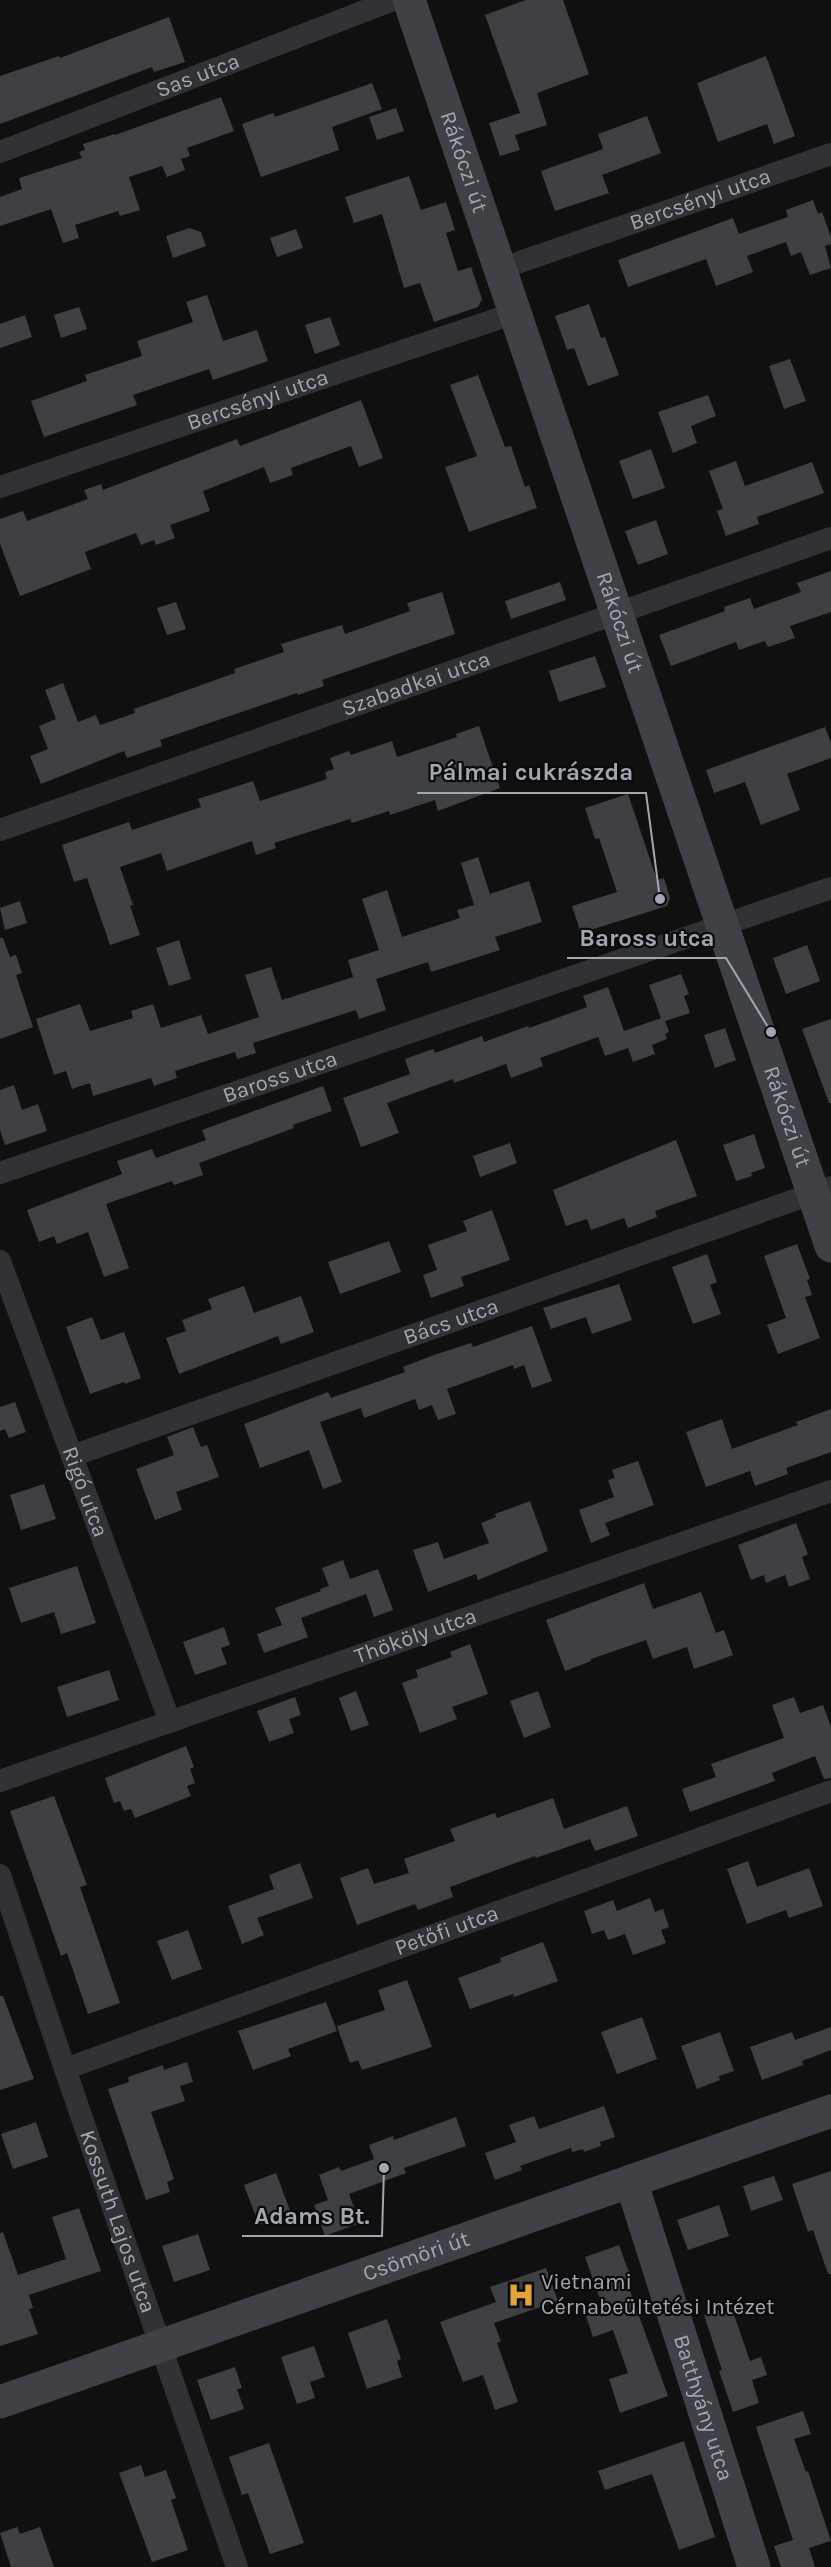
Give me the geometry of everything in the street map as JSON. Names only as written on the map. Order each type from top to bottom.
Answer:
[{"type":"street","name":"Sas utca","points":[[0,152],[393,0]]},
{"type":"street","name":"Rákóczi út","points":[[409,0],[722,925],[822,1190],[831,1246]]},
{"type":"street","name":"Bercsényi utca","points":[[500,269],[831,154]]},
{"type":"street","name":"Bercsényi utca","points":[[0,487],[515,313]]},
{"type":"street","name":"Szabadkai utca","points":[[0,830],[831,538]]},
{"type":"street","name":"Baross utca","points":[[0,1173],[831,888]]},
{"type":"street","name":"Bács utca","points":[[72,1455],[822,1190]]},
{"type":"street","name":"Rigó utca","points":[[0,1261],[170,1722]]},
{"type":"street","name":"Thököly utca","points":[[0,1781],[831,1491]]},
{"type":"street","name":"Petőfi utca","points":[[64,2069],[831,1791]]},
{"type":"street","name":"Kossuth Lajos utca","points":[[0,1875],[64,2069],[237,2567]]},
{"type":"street","name":"Csömöri út","points":[[0,2402],[831,2111]]},
{"type":"street","name":"Batthyány utca","points":[[631,2181],[754,2567]]},
{"type":"building","points":[[526,0],[563,0],[589,74],[537,93],[547,125],[515,135],[520,150],[500,156],[489,123],[520,113],[485,15]]},
{"type":"building","points":[[169,17],[185,62],[154,72],[152,67],[0,124],[0,76],[59,56],[60,58]]},
{"type":"building","points":[[766,56],[795,136],[774,144],[767,124],[718,142],[697,83]]},
{"type":"building","points":[[372,83],[382,109],[332,127],[339,150],[261,177],[242,124],[273,113],[275,117]]},
{"type":"building","points":[[221,97],[234,131],[187,148],[190,156],[181,159],[185,170],[167,177],[162,166],[129,177],[140,210],[120,216],[118,211],[75,225],[79,238],[63,243],[51,209],[0,226],[0,197],[22,189],[19,178],[82,158],[79,152],[85,150],[83,144]]},
{"type":"building","points":[[396,108],[404,131],[377,140],[369,117]]},
{"type":"building","points":[[647,116],[661,153],[602,175],[609,193],[555,211],[541,171],[603,149],[598,134]]},
{"type":"building","points":[[409,176],[421,210],[446,202],[455,230],[446,233],[458,271],[471,267],[482,299],[478,307],[434,322],[420,283],[404,288],[382,214],[354,223],[345,197]]},
{"type":"building","points":[[813,200],[818,214],[822,212],[831,237],[831,244],[825,246],[831,268],[810,275],[801,252],[791,256],[786,242],[747,256],[753,272],[716,286],[706,259],[628,287],[618,260],[733,218],[739,234],[788,217],[786,210]]},
{"type":"building","points":[[189,228],[201,232],[206,246],[173,258],[166,236]]},
{"type":"building","points":[[296,229],[303,248],[277,257],[270,238]]},
{"type":"building","points":[[207,295],[223,341],[257,330],[268,361],[213,380],[209,369],[133,395],[137,405],[44,437],[31,401],[87,381],[85,375],[142,356],[137,341],[193,322],[186,302]]},
{"type":"building","points":[[589,304],[601,338],[605,337],[619,375],[588,386],[574,348],[567,350],[555,316]]},
{"type":"building","points":[[79,307],[87,329],[61,338],[54,315]]},
{"type":"building","points":[[25,315],[32,337],[0,348],[0,324]]},
{"type":"building","points":[[330,317],[340,345],[315,354],[305,325]]},
{"type":"building","points":[[790,359],[806,401],[784,409],[769,366]]},
{"type":"building","points":[[478,375],[505,447],[511,446],[525,487],[529,485],[537,508],[469,532],[445,467],[477,456],[450,385]]},
{"type":"building","points":[[708,395],[716,416],[691,426],[697,443],[673,453],[658,412]]},
{"type":"building","points":[[361,400],[383,458],[359,467],[351,446],[291,468],[293,475],[270,483],[264,467],[203,491],[210,511],[170,525],[175,538],[156,545],[154,540],[141,545],[136,533],[85,552],[91,569],[20,596],[0,544],[0,519],[23,511],[27,521],[88,499],[84,490],[101,484],[103,490],[237,439],[240,446]]},
{"type":"building","points":[[651,449],[665,488],[633,499],[619,461]]},
{"type":"building","points":[[736,461],[745,486],[812,462],[824,493],[757,517],[759,524],[726,536],[717,511],[723,509],[709,471]]},
{"type":"building","points":[[656,520],[668,554],[638,565],[625,531]]},
{"type":"building","points":[[831,571],[831,612],[790,626],[795,638],[768,647],[765,641],[739,650],[736,642],[671,666],[659,635],[725,611],[724,607],[750,598],[754,609],[801,592],[797,583]]},
{"type":"building","points":[[560,582],[566,600],[511,619],[505,601]]},
{"type":"building","points":[[442,592],[455,634],[322,680],[324,686],[160,740],[162,746],[127,758],[124,751],[41,784],[30,756],[48,749],[39,726],[56,719],[45,690],[63,683],[78,722],[96,715],[100,725],[135,713],[134,709],[235,673],[234,669],[284,652],[281,644],[342,625],[345,634],[410,611],[407,603]]},
{"type":"building","points":[[176,602],[186,629],[167,635],[157,608]]},
{"type":"building","points":[[595,656],[606,687],[559,702],[549,671]]},
{"type":"building","points":[[479,726],[500,788],[438,811],[435,800],[390,815],[389,811],[352,823],[350,819],[274,843],[276,848],[256,855],[252,841],[167,871],[161,853],[120,867],[140,935],[110,945],[87,878],[74,882],[62,845],[129,822],[132,830],[201,807],[198,799],[253,781],[260,801],[327,779],[325,772],[334,769],[330,758],[349,751],[351,755],[392,741],[397,757],[457,737],[456,734]]},
{"type":"building","points":[[825,727],[831,743],[831,758],[787,774],[800,810],[761,825],[745,782],[714,793],[706,770]]},
{"type":"building","points":[[628,794],[657,880],[664,878],[670,898],[667,906],[581,933],[572,906],[617,892],[599,838],[595,839],[585,808]]},
{"type":"building","points":[[478,857],[490,894],[529,881],[542,922],[495,937],[500,950],[431,972],[428,962],[376,979],[386,1010],[359,1019],[356,1010],[253,1043],[256,1053],[237,1059],[235,1052],[175,1071],[177,1078],[154,1086],[151,1078],[93,1096],[90,1083],[72,1089],[66,1071],[54,1075],[36,1019],[80,1004],[90,1031],[133,1018],[131,1011],[153,1004],[161,1028],[201,1015],[208,1034],[259,1017],[245,975],[271,967],[282,1000],[353,977],[348,960],[379,950],[362,899],[387,890],[402,937],[460,918],[457,910],[474,905],[461,863]]},
{"type":"building","points":[[20,901],[27,923],[5,930],[0,908]]},
{"type":"building","points":[[0,938],[3,938],[10,957],[16,955],[22,973],[16,975],[33,1027],[0,1039]]},
{"type":"building","points":[[179,940],[191,979],[169,986],[156,948]]},
{"type":"building","points":[[807,945],[820,981],[786,994],[773,958]]},
{"type":"building","points":[[681,974],[689,994],[684,996],[690,1013],[665,1021],[669,1032],[665,1034],[667,1039],[652,1045],[655,1054],[633,1062],[628,1048],[605,1056],[598,1037],[540,1058],[543,1066],[511,1078],[506,1064],[454,1083],[453,1079],[387,1103],[399,1133],[361,1147],[343,1098],[410,1074],[405,1059],[433,1049],[435,1053],[482,1036],[484,1042],[528,1026],[529,1028],[587,1007],[583,996],[608,987],[624,1031],[661,1018],[649,985]]},
{"type":"building","points":[[831,1019],[831,1103],[829,1103],[802,1029]]},
{"type":"building","points":[[725,1028],[736,1060],[715,1068],[704,1035]]},
{"type":"building","points":[[14,1085],[22,1110],[38,1104],[47,1131],[5,1145],[0,1130],[0,1090]]},
{"type":"building","points":[[323,1086],[332,1111],[293,1125],[294,1128],[199,1163],[203,1175],[174,1185],[172,1181],[106,1204],[129,1268],[104,1277],[88,1232],[57,1244],[54,1236],[39,1242],[27,1210],[122,1174],[117,1161],[152,1149],[156,1158],[206,1140],[202,1130]]},
{"type":"building","points":[[754,1134],[765,1168],[751,1173],[752,1176],[736,1181],[723,1145]]},
{"type":"building","points":[[676,1140],[697,1196],[655,1211],[657,1217],[628,1228],[624,1218],[591,1230],[587,1219],[566,1226],[553,1190]]},
{"type":"building","points":[[510,1143],[517,1163],[480,1177],[473,1156]]},
{"type":"building","points":[[492,1210],[510,1260],[461,1277],[464,1286],[431,1298],[423,1275],[437,1270],[428,1245],[467,1231],[463,1221]]},
{"type":"building","points":[[389,1241],[401,1272],[340,1294],[328,1262]]},
{"type":"building","points":[[797,1244],[810,1279],[807,1280],[812,1295],[805,1297],[820,1338],[778,1354],[767,1325],[786,1318],[764,1256]]},
{"type":"building","points":[[707,1254],[717,1282],[710,1285],[721,1314],[693,1324],[672,1267]]},
{"type":"building","points":[[619,1284],[632,1320],[592,1334],[586,1317],[551,1329],[543,1308]]},
{"type":"building","points":[[244,1286],[254,1313],[301,1296],[314,1332],[281,1344],[278,1336],[179,1374],[166,1338],[186,1331],[182,1320],[212,1309],[208,1299]]},
{"type":"building","points":[[92,1317],[101,1340],[124,1332],[141,1378],[90,1394],[66,1327]]},
{"type":"building","points":[[532,1326],[552,1381],[532,1388],[524,1365],[514,1369],[513,1365],[447,1389],[456,1414],[438,1420],[432,1405],[419,1410],[415,1399],[364,1418],[361,1408],[320,1422],[342,1482],[323,1489],[309,1450],[260,1468],[244,1424],[328,1392],[331,1398],[405,1372],[403,1367],[434,1355],[471,1343],[473,1347]]},
{"type":"building","points":[[15,1402],[26,1432],[9,1438],[5,1429],[0,1431],[0,1407]]},
{"type":"building","points":[[831,1409],[831,1452],[786,1468],[788,1474],[755,1486],[750,1471],[706,1487],[686,1432],[722,1419],[732,1449],[798,1425],[796,1422]]},
{"type":"building","points":[[193,1427],[201,1447],[207,1445],[219,1477],[176,1492],[182,1510],[155,1520],[136,1469],[174,1455],[167,1437]]},
{"type":"building","points":[[638,1461],[654,1505],[605,1523],[610,1535],[591,1543],[579,1510],[614,1497],[608,1480],[615,1478],[612,1470]]},
{"type":"building","points":[[44,1484],[56,1519],[21,1530],[10,1495]]},
{"type":"building","points":[[530,1501],[548,1551],[478,1580],[476,1574],[428,1592],[413,1550],[438,1542],[444,1559],[489,1543],[481,1523],[496,1517],[495,1514]]},
{"type":"building","points":[[796,1523],[808,1554],[802,1557],[810,1579],[789,1587],[785,1575],[766,1583],[764,1575],[751,1580],[738,1545]]},
{"type":"building","points":[[343,1560],[350,1579],[378,1569],[393,1610],[374,1617],[366,1594],[301,1618],[308,1637],[264,1653],[257,1634],[282,1625],[275,1608],[329,1586],[322,1568]]},
{"type":"building","points":[[77,1566],[96,1623],[61,1634],[54,1612],[21,1623],[9,1588]]},
{"type":"building","points":[[644,1583],[653,1609],[701,1592],[716,1633],[724,1630],[733,1655],[694,1669],[687,1647],[653,1659],[646,1640],[591,1659],[591,1661],[565,1671],[546,1620]]},
{"type":"building","points":[[224,1627],[230,1645],[221,1648],[227,1664],[195,1675],[183,1642]]},
{"type":"building","points":[[470,1644],[488,1694],[452,1707],[457,1719],[420,1733],[402,1683],[418,1677],[416,1670],[452,1657],[450,1652]]},
{"type":"building","points":[[109,1670],[119,1700],[67,1717],[57,1687]]},
{"type":"building","points":[[356,1691],[369,1725],[351,1731],[339,1698]]},
{"type":"building","points":[[538,1691],[551,1727],[524,1738],[510,1701]]},
{"type":"building","points":[[295,1697],[301,1715],[289,1719],[294,1733],[269,1742],[257,1711]]},
{"type":"building","points":[[794,1697],[800,1713],[823,1705],[831,1727],[831,1778],[824,1779],[815,1756],[772,1773],[775,1781],[690,1812],[682,1789],[716,1777],[711,1764],[784,1738],[772,1705]]},
{"type":"building","points":[[186,1746],[194,1767],[190,1769],[195,1783],[187,1786],[191,1796],[135,1818],[131,1809],[124,1811],[120,1801],[114,1803],[105,1778]]},
{"type":"building","points":[[54,1796],[87,1885],[80,1887],[120,2003],[88,2014],[67,1953],[61,1956],[10,1811]]},
{"type":"building","points":[[553,1798],[564,1829],[627,1806],[638,1836],[595,1851],[590,1839],[536,1858],[535,1856],[450,1887],[453,1897],[418,1910],[415,1904],[357,1925],[340,1878],[368,1868],[374,1884],[409,1873],[404,1859],[455,1841],[450,1829],[495,1813],[497,1818]]},
{"type":"building","points":[[748,1861],[757,1887],[809,1868],[823,1906],[789,1918],[786,1910],[747,1924],[727,1869]]},
{"type":"building","points":[[300,1863],[313,1898],[257,1918],[264,1935],[242,1944],[228,1906],[274,1889],[269,1875]]},
{"type":"building","points":[[650,1898],[655,1912],[663,1909],[669,1927],[661,1930],[666,1943],[633,1955],[625,1934],[608,1940],[604,1930],[592,1934],[584,1911],[613,1900],[617,1911]]},
{"type":"building","points":[[188,1930],[202,1969],[172,1980],[157,1941]]},
{"type":"building","points":[[543,1942],[558,1981],[514,1997],[513,1994],[470,2009],[458,1978],[501,1962],[500,1958]]},
{"type":"building","points":[[407,1980],[432,2047],[362,2070],[358,2060],[350,2063],[337,2026],[385,2010],[378,1990]]},
{"type":"building","points":[[0,1996],[3,1996],[34,2079],[0,2090]]},
{"type":"building","points":[[326,2002],[337,2031],[288,2049],[291,2056],[253,2070],[238,2031]]},
{"type":"building","points":[[642,2017],[657,2059],[617,2074],[601,2032]]},
{"type":"building","points":[[831,2027],[831,2050],[802,2061],[803,2065],[762,2080],[750,2047],[792,2032],[795,2040]]},
{"type":"building","points":[[720,2032],[734,2071],[719,2076],[720,2080],[697,2089],[681,2046]]},
{"type":"building","points":[[187,2062],[193,2082],[180,2086],[185,2101],[151,2112],[174,2179],[167,2182],[170,2192],[146,2200],[108,2089],[129,2082],[128,2077],[163,2065],[164,2070]]},
{"type":"building","points":[[604,2106],[615,2137],[600,2142],[601,2146],[584,2152],[583,2149],[572,2152],[571,2148],[520,2166],[522,2170],[495,2180],[485,2153],[516,2142],[509,2125],[534,2116],[539,2129]]},
{"type":"building","points":[[456,2117],[466,2146],[404,2168],[406,2173],[349,2194],[360,2223],[325,2236],[314,2205],[328,2200],[319,2175],[339,2167],[341,2171],[374,2159],[369,2145],[393,2136],[394,2140]]},
{"type":"building","points":[[36,2122],[48,2157],[13,2169],[1,2134]]},
{"type":"building","points":[[831,2171],[831,2274],[828,2274],[813,2230],[808,2232],[792,2184]]},
{"type":"building","points":[[276,2173],[291,2213],[259,2225],[244,2185]]},
{"type":"building","points":[[774,2176],[783,2200],[751,2211],[743,2186]]},
{"type":"building","points":[[719,2205],[729,2236],[688,2250],[677,2220]]},
{"type":"building","points":[[79,2208],[101,2271],[29,2295],[33,2308],[29,2309],[38,2334],[0,2346],[0,2233],[3,2232],[18,2275],[66,2259],[52,2217]]},
{"type":"building","points":[[198,2234],[210,2270],[174,2282],[162,2246]]},
{"type":"building","points":[[619,2245],[631,2278],[626,2280],[668,2396],[620,2413],[609,2379],[628,2373],[613,2330],[593,2337],[586,2316],[604,2310],[585,2257]]},
{"type":"building","points":[[546,2268],[558,2301],[494,2323],[501,2341],[497,2343],[518,2402],[495,2410],[483,2375],[463,2382],[440,2322],[496,2302],[490,2287]]},
{"type":"building","points":[[731,2306],[750,2361],[761,2357],[767,2375],[752,2380],[759,2403],[733,2412],[704,2315]]},
{"type":"building","points":[[387,2319],[401,2359],[397,2361],[402,2377],[367,2389],[348,2333]]},
{"type":"building","points":[[314,2346],[325,2377],[310,2382],[315,2398],[297,2404],[281,2357]]},
{"type":"building","points":[[235,2367],[242,2388],[237,2389],[244,2409],[211,2420],[197,2380]]},
{"type":"building","points":[[803,2411],[811,2434],[794,2439],[806,2472],[808,2471],[831,2541],[809,2548],[815,2567],[781,2567],[774,2546],[793,2540],[756,2427]]},
{"type":"building","points":[[684,2441],[715,2537],[679,2550],[652,2474],[605,2490],[598,2471]]},
{"type":"building","points":[[269,2443],[304,2543],[270,2554],[248,2493],[242,2495],[229,2457]]},
{"type":"building","points":[[141,2465],[145,2477],[166,2470],[176,2498],[171,2500],[188,2550],[152,2562],[119,2473]]},
{"type":"building","points":[[17,2527],[20,2534],[40,2527],[54,2567],[11,2567],[0,2533]]},
{"type":"place","name":"Pálmai cukrászda","points":[[660,899]]},
{"type":"place","name":"Baross utca","points":[[771,1032]]},
{"type":"place","name":"Adams Bt.","points":[[384,2168]]},
{"type":"place","name":"Vietnami Cérnabeültetési Intézet","points":[[521,2295]]}]
